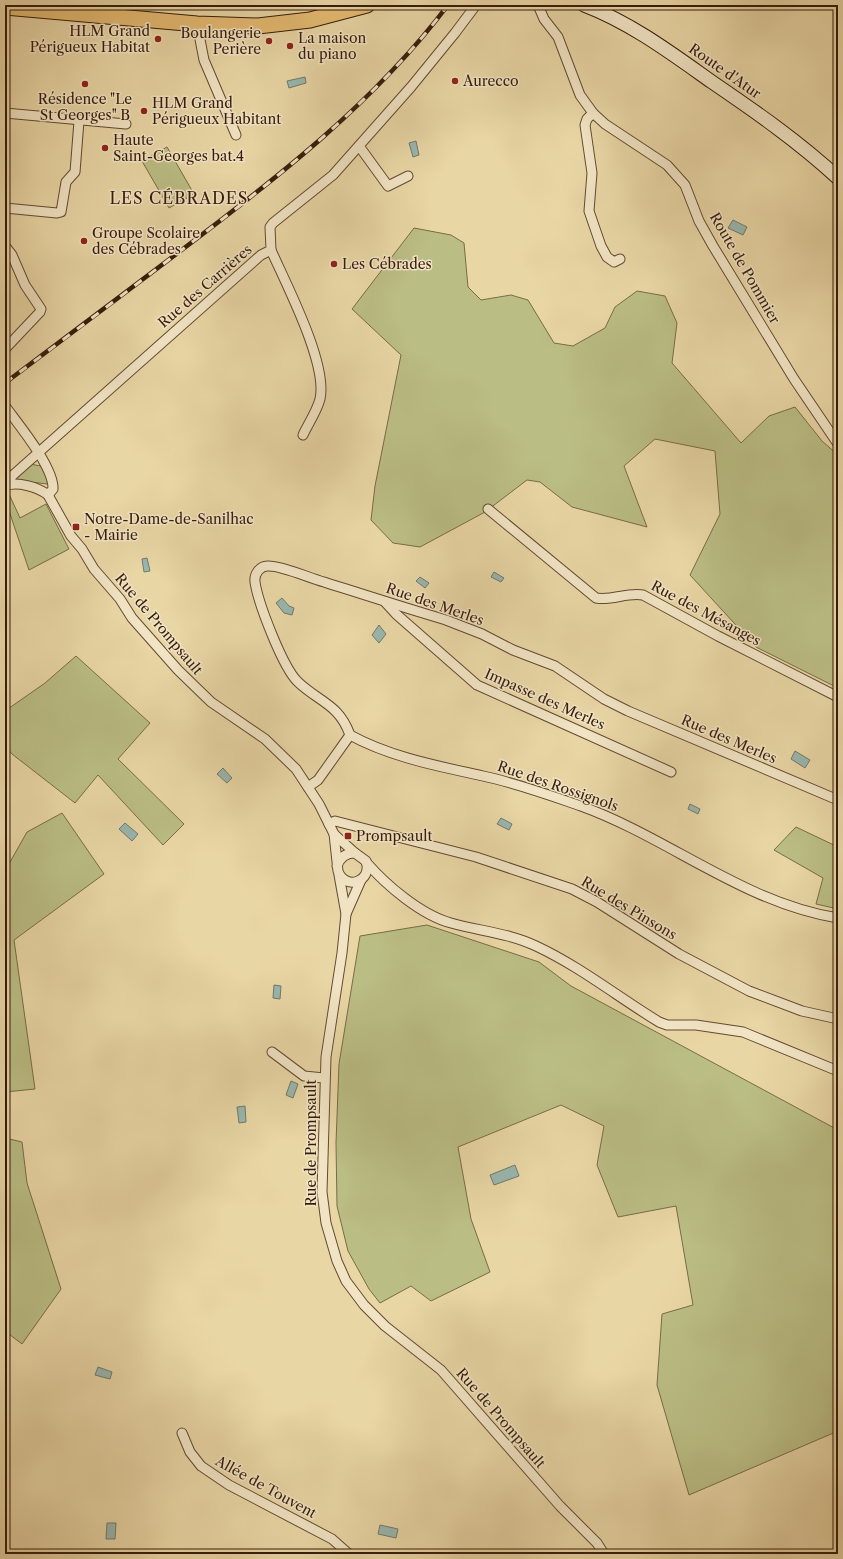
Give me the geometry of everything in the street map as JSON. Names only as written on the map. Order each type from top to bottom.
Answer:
[{"type":"main road","points":[[5,7],[75,8],[197,24],[258,26],[282,24],[348,7],[367,5]]},
{"type":"main road","name":"Route d'Atur","points":[[584,5],[633,29],[697,71],[790,137],[838,178]]},
{"type":"street","name":"Rue des Carrières","points":[[6,486],[12,476],[38,452],[261,255],[271,250],[270,227],[273,223],[333,175],[426,69],[476,5]]},
{"type":"street","name":"Route de Pommier","points":[[538,5],[544,19],[558,37],[580,95],[592,113],[605,124],[667,166],[680,178],[691,195],[700,220],[713,246],[794,379],[838,444]]},
{"type":"street","points":[[197,24],[204,60],[236,136]]},
{"type":"street","points":[[5,113],[79,121],[126,124]]},
{"type":"street","points":[[592,113],[587,119],[585,125],[592,173],[589,211],[595,233],[607,257],[614,262],[620,259]]},
{"type":"street","points":[[5,208],[57,213],[61,212],[66,182],[75,172],[79,121]]},
{"type":"street","points":[[359,146],[388,186],[408,176]]},
{"type":"street","points":[[5,246],[12,255],[25,285],[41,309],[40,312],[5,349]]},
{"type":"street","points":[[271,250],[308,334],[314,352],[320,382],[320,399],[303,435]]},
{"type":"street","points":[[5,406],[38,452],[54,484],[53,489],[48,495],[43,490],[34,488],[6,486]]},
{"type":"street","name":"Rue de Prompsault","points":[[48,495],[71,536],[82,549],[94,569],[120,599],[132,618],[153,642],[211,702],[265,739],[280,752],[308,787],[334,834],[338,866]]},
{"type":"street","name":"Rue des Mésanges","points":[[488,509],[596,598],[602,599],[633,593],[643,595],[718,636],[838,697]]},
{"type":"street","name":"Rue des Merles","points":[[350,735],[342,717],[325,701],[297,681],[288,669],[259,596],[255,575],[259,569],[269,566],[446,620],[482,634],[513,650],[555,666],[604,699],[628,711],[838,800]]},
{"type":"street","name":"Impasse des Merles","points":[[384,602],[477,685],[671,772]]},
{"type":"street","points":[[308,787],[318,780],[350,735]]},
{"type":"street","name":"Rue des Rossignols","points":[[350,735],[370,745],[394,753],[512,784],[581,806],[642,833],[766,897],[812,913],[838,918]]},
{"type":"street","name":"Rue des Pinsons","points":[[329,824],[335,821],[476,857],[572,889],[597,902],[679,954],[749,992],[802,1011],[838,1019]]},
{"type":"street","name":"Rue de Prompsault","points":[[334,834],[355,853]]},
{"type":"street","points":[[382,879],[362,880],[350,883],[339,875],[338,866],[342,857],[346,854],[355,853],[366,861],[382,879],[411,902],[438,918],[450,923],[516,938],[550,952],[659,1022],[667,1025],[696,1025],[743,1032],[838,1071]]},
{"type":"street","points":[[362,880],[367,870],[366,861]]},
{"type":"street","name":"Rue de Prompsault","points":[[339,875],[346,914],[342,953],[324,1078],[322,1192],[330,1243],[346,1280],[364,1305],[385,1326],[441,1370],[560,1506],[597,1543],[604,1554]]},
{"type":"street","name":"Rue de Prompsault","points":[[346,914],[362,880]]},
{"type":"street","points":[[272,1052],[304,1076],[324,1078]]},
{"type":"street","name":"Allée de Touvent","points":[[182,1433],[190,1452],[201,1466],[229,1485],[332,1539],[349,1554]]},
{"type":"green space","points":[[167,147],[194,194],[169,208],[142,161]]},
{"type":"green space","points":[[414,228],[451,235],[464,243],[468,287],[481,300],[511,295],[528,300],[554,343],[573,346],[605,328],[615,307],[637,291],[665,296],[677,323],[672,363],[741,443],[769,416],[795,407],[822,441],[838,455],[838,688],[756,647],[690,575],[720,514],[715,451],[655,439],[624,466],[647,527],[572,507],[540,482],[527,480],[485,512],[420,547],[393,543],[371,520],[375,486],[401,355],[352,309]]},
{"type":"green space","points":[[30,464],[41,466],[48,480],[47,484],[16,480],[17,476]]},
{"type":"green space","points":[[9,494],[20,518],[46,504],[69,549],[29,570],[5,499],[5,495]]},
{"type":"green space","points":[[76,656],[150,723],[118,759],[184,824],[163,845],[98,775],[75,803],[12,754],[5,745],[5,711],[45,683]]},
{"type":"green space","points":[[62,813],[104,874],[14,940],[35,1089],[5,1092],[5,871],[27,832]]},
{"type":"green space","points":[[796,827],[838,847],[838,909],[816,904],[823,878],[774,850]]},
{"type":"green space","points":[[427,925],[539,962],[571,986],[838,1130],[838,1431],[689,1495],[657,1385],[662,1314],[693,1305],[676,1206],[618,1217],[597,1165],[604,1126],[561,1105],[458,1147],[471,1219],[490,1272],[431,1301],[411,1286],[380,1303],[369,1289],[348,1251],[337,1206],[336,1143],[339,1064],[360,936]]},
{"type":"green space","points":[[5,1138],[22,1142],[27,1183],[61,1289],[22,1344],[5,1331]]},
{"type":"water","points":[[305,77],[306,83],[289,88],[287,81]]},
{"type":"water","points":[[416,141],[419,155],[413,157],[409,143]]},
{"type":"water","points":[[733,220],[747,227],[743,235],[728,228]]},
{"type":"water","points":[[147,558],[150,571],[144,572],[142,559]]},
{"type":"water","points":[[494,572],[504,578],[501,582],[491,577]]},
{"type":"water","points":[[420,577],[429,583],[425,588],[416,581]]},
{"type":"water","points":[[282,598],[289,606],[294,608],[292,615],[284,613],[276,603]]},
{"type":"water","points":[[379,625],[386,634],[379,643],[372,635]]},
{"type":"water","points":[[795,751],[810,760],[805,768],[791,759]]},
{"type":"water","points":[[223,768],[232,778],[227,783],[217,774]]},
{"type":"water","points":[[690,804],[700,809],[698,814],[688,809]]},
{"type":"water","points":[[501,818],[512,824],[509,830],[497,824]]},
{"type":"water","points":[[125,823],[138,834],[132,841],[119,829]]},
{"type":"water","points":[[274,985],[281,986],[280,999],[273,998]]},
{"type":"water","points":[[291,1081],[298,1084],[293,1098],[286,1095]]},
{"type":"water","points":[[245,1106],[246,1122],[239,1123],[237,1107]]},
{"type":"water","points":[[515,1165],[519,1176],[494,1185],[490,1175]]},
{"type":"water","points":[[98,1367],[112,1372],[110,1379],[95,1375]]},
{"type":"water","points":[[107,1523],[116,1523],[115,1539],[106,1539]]},
{"type":"water","points":[[380,1525],[398,1529],[396,1538],[378,1534]]},
{"type":"railway","points":[[5,383],[252,196],[322,138],[389,74],[448,5]]},
{"type":"place","name":"HLM Grand Périgueux Habitat","points":[[158,39]]},
{"type":"place","name":"Boulangerie Perière","points":[[269,41]]},
{"type":"place","name":"La maison du piano","points":[[290,46]]},
{"type":"place","name":"Aurecco","points":[[455,81]]},
{"type":"place","name":"Résidence \"Le St Georges\" B","points":[[85,84]]},
{"type":"place","name":"HLM Grand Périgueux Habitant","points":[[144,111]]},
{"type":"place","name":"Haute Saint-Georges bat.4","points":[[105,148]]},
{"type":"place","name":"Groupe Scolaire des Cébrades","points":[[84,241]]},
{"type":"place","name":"Les Cébrades","points":[[334,264]]},
{"type":"place","name":"Notre-Dame-de-Sanilhac - Mairie","points":[[76,527]]},
{"type":"place","name":"Prompsault","points":[[348,836]]},
{"type":"district","name":"LES CÉBRADES","points":[[179,198]]}]
